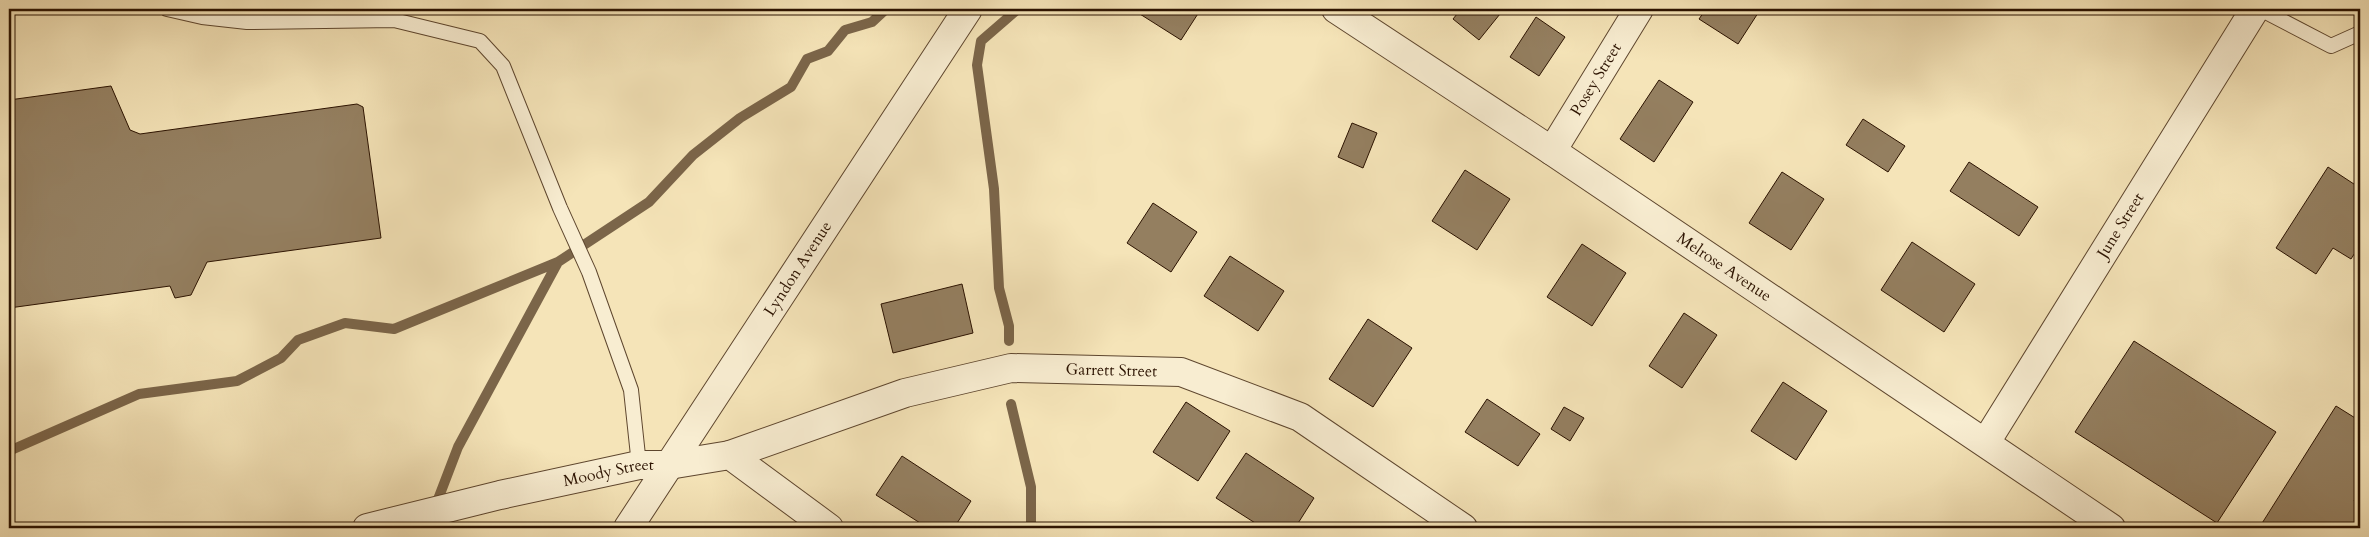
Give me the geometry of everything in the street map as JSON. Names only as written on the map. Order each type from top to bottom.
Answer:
[{"type":"street","name":"Lyndon Avenue","points":[[628,528],[968,9]]},
{"type":"street","name":"Melrose Avenue","points":[[1336,9],[1552,151],[2111,528]]},
{"type":"street","name":"Posey Street","points":[[1552,151],[1639,9]]},
{"type":"street","name":"June Street","points":[[1986,442],[2255,9]]},
{"type":"street","name":"Garrett Street","points":[[730,455],[905,393],[1011,368],[1181,372],[1300,417],[1463,528]]},
{"type":"street","name":"Moody Street","points":[[367,528],[500,495],[638,465],[669,465],[730,455]]},
{"type":"street","points":[[730,455],[829,528]]},
{"type":"lane","points":[[168,9],[202,17],[247,22],[394,20],[480,41],[503,66],[560,208],[589,272],[631,390],[638,465]]},
{"type":"lane","points":[[2260,9],[2331,46],[2360,33]]},
{"type":"building","points":[[1132,9],[1201,9],[1181,40]]},
{"type":"building","points":[[1461,9],[1504,9],[1479,40],[1453,19]]},
{"type":"building","points":[[1706,9],[1760,10],[1738,44],[1699,19]]},
{"type":"building","points":[[1536,17],[1565,37],[1539,76],[1510,57]]},
{"type":"building","points":[[1659,80],[1693,102],[1654,162],[1620,139]]},
{"type":"building","points":[[111,86],[130,130],[140,134],[357,104],[363,107],[381,238],[207,262],[191,295],[175,298],[170,286],[9,308],[9,100]]},
{"type":"building","points":[[1863,119],[1905,146],[1888,172],[1846,145]]},
{"type":"building","points":[[1352,123],[1377,133],[1363,168],[1338,157]]},
{"type":"building","points":[[1969,162],[2038,207],[2019,236],[1950,191]]},
{"type":"building","points":[[2328,167],[2360,188],[2360,202],[2355,210],[2360,213],[2360,245],[2351,259],[2333,248],[2316,274],[2276,248]]},
{"type":"building","points":[[1465,170],[1510,199],[1477,250],[1432,221]]},
{"type":"building","points":[[1782,172],[1824,199],[1791,250],[1749,223]]},
{"type":"building","points":[[1153,203],[1197,232],[1171,272],[1127,243]]},
{"type":"building","points":[[1912,242],[1975,284],[1944,332],[1881,290]]},
{"type":"building","points":[[1582,244],[1626,273],[1592,326],[1547,297]]},
{"type":"building","points":[[1230,256],[1284,291],[1258,331],[1204,296]]},
{"type":"building","points":[[962,284],[973,333],[893,353],[881,304]]},
{"type":"building","points":[[1684,313],[1717,335],[1682,388],[1649,366]]},
{"type":"building","points":[[1368,319],[1412,348],[1373,407],[1329,379]]},
{"type":"building","points":[[2134,341],[2276,432],[2217,523],[2075,432]]},
{"type":"building","points":[[1783,382],[1827,411],[1796,460],[1751,431]]},
{"type":"building","points":[[1487,399],[1540,434],[1518,466],[1465,432]]},
{"type":"building","points":[[1186,402],[1230,431],[1198,481],[1153,452]]},
{"type":"building","points":[[2336,406],[2360,421],[2360,491],[2354,501],[2360,505],[2360,528],[2259,528]]},
{"type":"building","points":[[1564,407],[1584,418],[1570,441],[1551,429]]},
{"type":"building","points":[[1246,453],[1314,498],[1295,528],[1263,528],[1216,498]]},
{"type":"building","points":[[902,456],[971,501],[954,528],[928,528],[876,495]]},
{"type":"waterway","points":[[9,451],[139,394],[237,381],[281,358],[298,340],[345,323],[394,329],[558,262],[649,202],[693,155],[740,118],[791,87],[807,59],[828,51],[845,30],[872,22],[886,9]]},
{"type":"waterway","points":[[1009,341],[1009,326],[999,288],[994,189],[977,65],[981,41],[1018,9]]},
{"type":"waterway","points":[[427,528],[458,447],[558,262]]},
{"type":"waterway","points":[[1011,404],[1031,487],[1031,528]]}]
